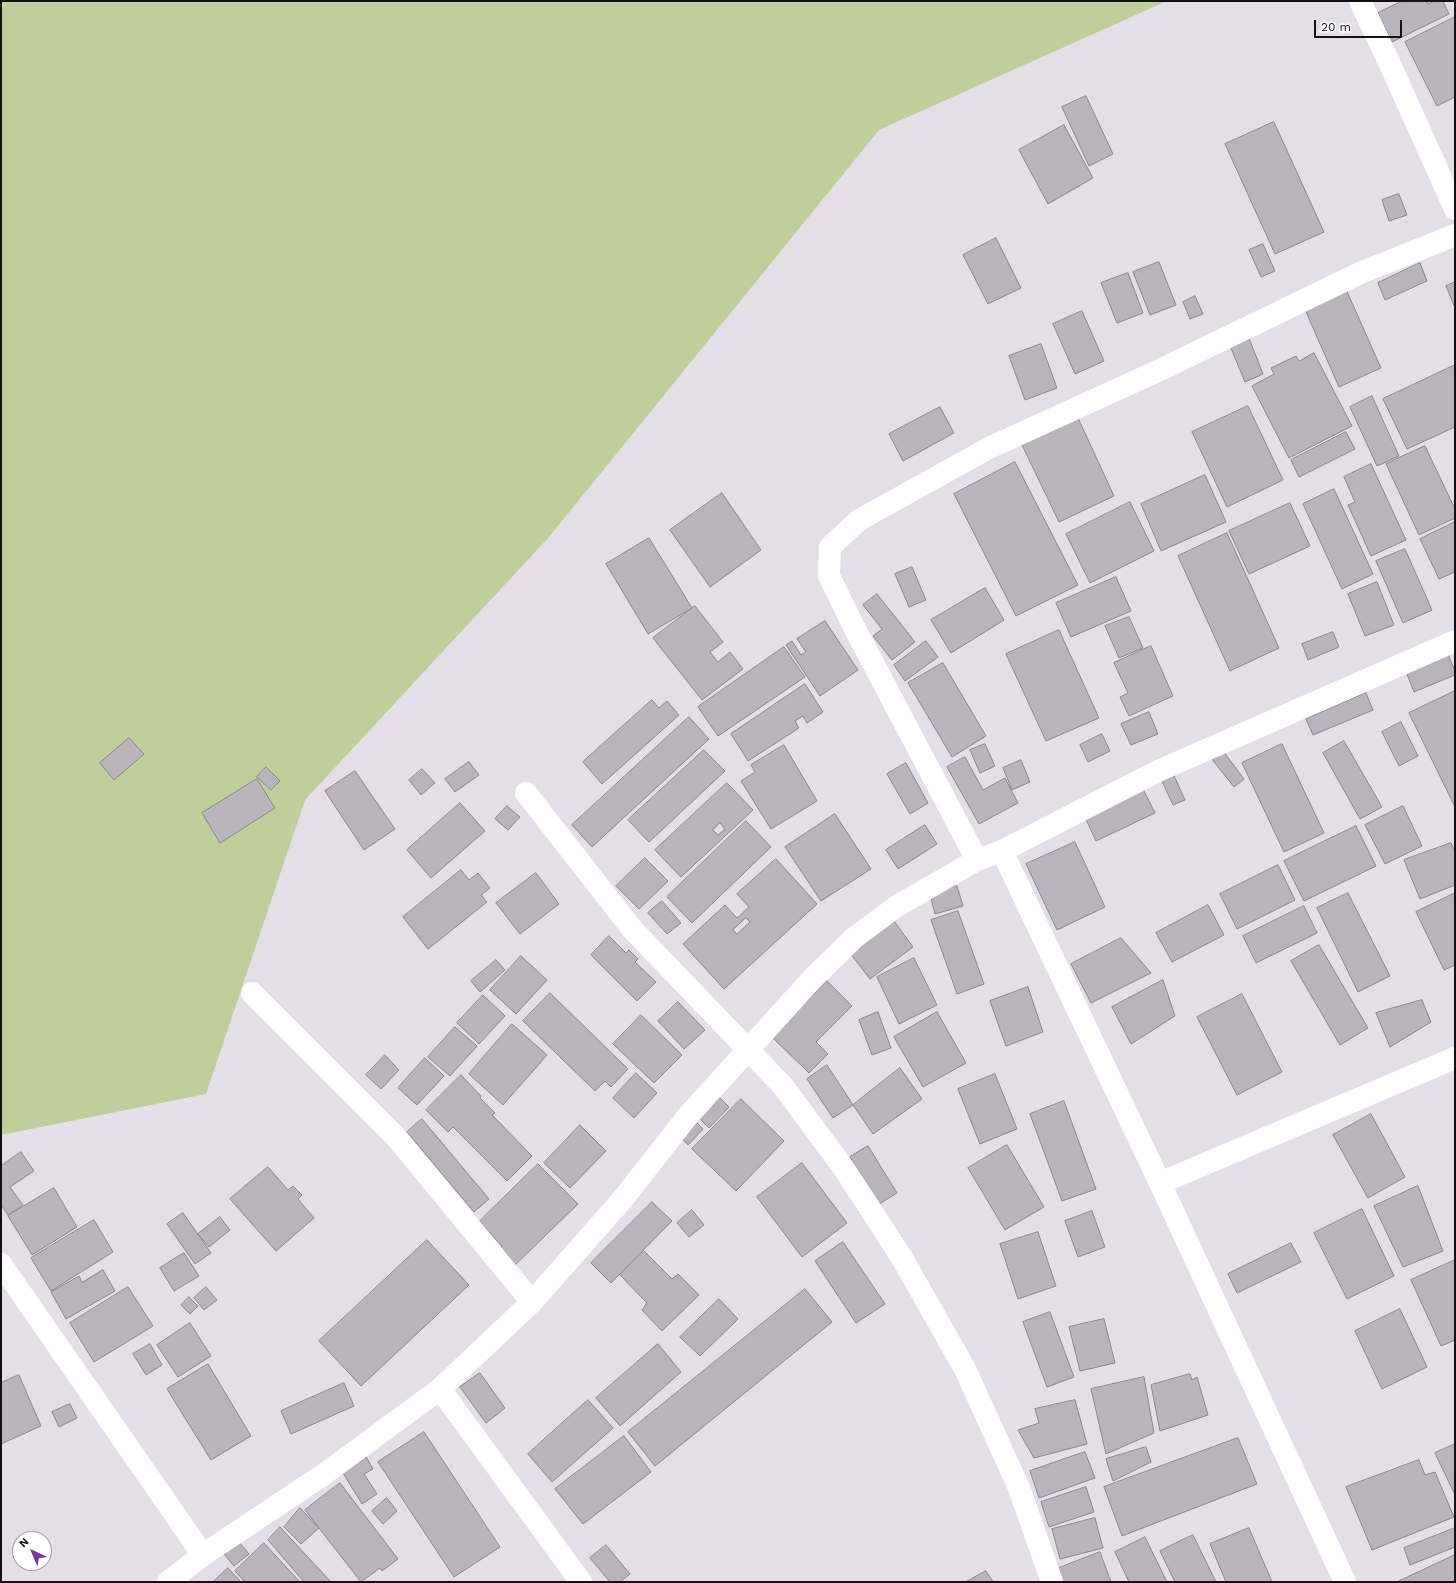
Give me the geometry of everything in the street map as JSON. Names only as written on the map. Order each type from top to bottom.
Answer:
[{"type":"street","points":[[1360,1],[1455,209]]},
{"type":"street","points":[[977,860],[858,636],[829,576],[830,546],[860,520],[989,448],[1162,369],[1360,273],[1455,235]]},
{"type":"street","points":[[168,1582],[203,1555],[323,1475],[440,1389],[532,1302],[622,1200],[687,1117],[814,977],[854,938],[897,906],[977,860],[1002,851],[1158,771],[1455,641]]},
{"type":"street","points":[[526,793],[632,930],[783,1086],[845,1170],[902,1258],[965,1369],[1019,1488],[1052,1582]]},
{"type":"street","points":[[1002,851],[1160,1183],[1345,1582]]},
{"type":"street","points":[[252,993],[395,1136],[532,1302]]},
{"type":"street","points":[[1160,1183],[1455,1058]]},
{"type":"street","points":[[1,1264],[203,1555]]},
{"type":"street","points":[[440,1389],[581,1582]]},
{"type":"green space","points":[[1,1],[1167,1],[879,130],[549,537],[305,800],[206,1094],[1,1135]]},
{"type":"building","points":[[1402,1],[1427,1],[1428,4],[1434,1],[1443,1],[1449,14],[1392,42],[1378,13]]},
{"type":"building","points":[[1455,17],[1455,97],[1437,106],[1405,42]]},
{"type":"building","points":[[1086,96],[1113,154],[1089,166],[1062,107]]},
{"type":"building","points":[[1274,122],[1324,232],[1275,254],[1225,144]]},
{"type":"building","points":[[1064,125],[1093,178],[1048,204],[1019,150]]},
{"type":"building","points":[[1399,194],[1407,215],[1389,221],[1382,200]]},
{"type":"building","points":[[996,238],[1021,288],[988,304],[963,255]]},
{"type":"building","points":[[1263,244],[1275,271],[1261,277],[1249,250]]},
{"type":"building","points":[[1159,262],[1176,305],[1150,315],[1133,272]]},
{"type":"building","points":[[1420,263],[1427,281],[1385,300],[1378,283]]},
{"type":"building","points":[[1128,273],[1143,313],[1117,323],[1101,283]]},
{"type":"building","points":[[1455,282],[1455,308],[1446,286]]},
{"type":"building","points":[[1345,287],[1381,368],[1339,387],[1303,305]]},
{"type":"building","points":[[1195,296],[1203,314],[1190,319],[1183,302]]},
{"type":"building","points":[[1082,311],[1104,361],[1075,374],[1053,324]]},
{"type":"building","points":[[1247,333],[1263,374],[1245,382],[1228,341]]},
{"type":"building","points":[[1041,344],[1057,388],[1025,400],[1009,356]]},
{"type":"building","points":[[1314,353],[1352,426],[1289,458],[1252,386],[1274,374],[1271,368],[1296,356],[1299,361]]},
{"type":"building","points":[[1455,365],[1455,427],[1407,449],[1383,399]]},
{"type":"building","points":[[1372,396],[1399,456],[1377,466],[1350,407]]},
{"type":"building","points":[[1248,406],[1283,480],[1227,507],[1192,432]]},
{"type":"building","points":[[940,407],[954,433],[903,461],[889,434]]},
{"type":"building","points":[[1078,418],[1114,496],[1059,522],[1022,445]]},
{"type":"building","points":[[1346,432],[1355,449],[1299,477],[1291,460]]},
{"type":"building","points":[[1425,446],[1455,509],[1455,518],[1419,535],[1386,464]]},
{"type":"building","points":[[1015,462],[1078,585],[1016,616],[954,494]]},
{"type":"building","points":[[1371,464],[1406,540],[1371,556],[1348,505],[1355,502],[1344,477]]},
{"type":"building","points":[[1205,475],[1226,522],[1161,551],[1141,504]]},
{"type":"building","points":[[1334,489],[1373,574],[1342,589],[1303,504]]},
{"type":"building","points":[[722,493],[761,550],[710,587],[670,530]]},
{"type":"building","points":[[1130,502],[1154,551],[1090,583],[1066,534]]},
{"type":"building","points":[[1290,503],[1310,546],[1249,574],[1229,531]]},
{"type":"building","points":[[1455,522],[1455,572],[1439,579],[1420,539]]},
{"type":"building","points":[[1227,533],[1279,648],[1230,671],[1178,556]]},
{"type":"building","points":[[649,538],[692,608],[648,634],[606,564]]},
{"type":"building","points":[[1405,549],[1432,610],[1403,623],[1376,561]]},
{"type":"building","points":[[912,567],[926,600],[909,607],[895,574]]},
{"type":"building","points":[[1116,577],[1131,611],[1071,637],[1056,603]]},
{"type":"building","points":[[1377,582],[1394,625],[1365,636],[1348,594]]},
{"type":"building","points":[[985,588],[1004,620],[951,653],[931,620]]},
{"type":"building","points":[[877,594],[915,642],[892,660],[873,636],[882,629],[863,605]]},
{"type":"building","points":[[695,606],[723,642],[710,652],[718,662],[730,652],[743,669],[702,700],[653,638]]},
{"type":"building","points":[[1129,617],[1143,648],[1119,658],[1105,626]]},
{"type":"building","points":[[825,621],[858,670],[820,696],[786,645],[792,641],[801,655],[806,652],[797,639]]},
{"type":"building","points":[[1059,630],[1099,718],[1046,741],[1006,654]]},
{"type":"building","points":[[1333,632],[1339,647],[1308,660],[1302,644]]},
{"type":"building","points":[[926,641],[938,657],[905,681],[894,665]]},
{"type":"building","points":[[1151,646],[1173,696],[1129,716],[1120,697],[1128,693],[1114,663]]},
{"type":"building","points":[[784,647],[805,677],[718,736],[698,707]]},
{"type":"building","points":[[1447,652],[1455,671],[1455,675],[1414,692],[1405,669]]},
{"type":"building","points":[[943,663],[986,736],[952,757],[908,683]]},
{"type":"building","points":[[805,684],[823,712],[807,723],[803,716],[795,721],[799,728],[748,761],[731,734]]},
{"type":"building","points":[[1455,691],[1455,807],[1409,713]]},
{"type":"building","points":[[1366,693],[1373,710],[1313,735],[1306,719]]},
{"type":"building","points":[[652,700],[659,708],[667,701],[679,715],[602,784],[583,762]]},
{"type":"building","points":[[1149,712],[1158,734],[1131,745],[1121,724]]},
{"type":"building","points":[[689,717],[709,739],[592,847],[572,825]]},
{"type":"building","points":[[1401,722],[1418,756],[1399,766],[1382,732]]},
{"type":"building","points":[[1102,734],[1110,751],[1088,762],[1080,745]]},
{"type":"building","points":[[129,738],[144,754],[114,780],[100,763]]},
{"type":"building","points":[[1344,741],[1382,807],[1360,819],[1323,753]]},
{"type":"building","points":[[985,744],[995,766],[980,773],[970,750]]},
{"type":"building","points":[[1282,744],[1324,833],[1284,852],[1242,763]]},
{"type":"building","points":[[784,745],[817,801],[771,829],[741,781],[755,772],[751,765]]},
{"type":"building","points":[[704,750],[725,771],[649,842],[628,820]]},
{"type":"building","points":[[1223,751],[1244,779],[1234,787],[1211,758]]},
{"type":"building","points":[[965,757],[983,790],[1005,778],[1018,803],[979,824],[947,767]]},
{"type":"building","points":[[1021,760],[1030,782],[1012,790],[1003,768]]},
{"type":"building","points":[[469,762],[479,775],[455,792],[445,779]]},
{"type":"building","points":[[906,763],[928,803],[910,814],[887,774]]},
{"type":"building","points":[[266,767],[280,781],[271,790],[257,777]]},
{"type":"building","points":[[422,769],[435,783],[421,795],[409,780]]},
{"type":"building","points":[[355,771],[395,829],[364,850],[325,791]]},
{"type":"building","points":[[1172,771],[1185,800],[1173,805],[1160,777]]},
{"type":"building","points":[[257,779],[275,808],[220,843],[202,813]]},
{"type":"building","points":[[727,783],[753,810],[681,877],[655,850]],"holes":[[[720,823],[725,829],[718,835],[713,830]]]},
{"type":"building","points":[[1140,783],[1155,813],[1096,841],[1082,811]]},
{"type":"building","points":[[460,803],[485,831],[431,878],[407,850]]},
{"type":"building","points":[[507,806],[520,817],[508,830],[495,819]]},
{"type":"building","points":[[1403,806],[1422,846],[1385,864],[1365,825]]},
{"type":"building","points":[[835,814],[871,869],[821,901],[785,847]]},
{"type":"building","points":[[746,821],[771,847],[692,923],[667,897]]},
{"type":"building","points":[[925,825],[937,844],[898,869],[886,850]]},
{"type":"building","points":[[1356,826],[1376,866],[1304,901],[1284,861]]},
{"type":"building","points":[[1075,842],[1105,907],[1057,930],[1026,864]]},
{"type":"building","points":[[1451,843],[1455,851],[1455,885],[1420,899],[1404,860]]},
{"type":"building","points":[[645,858],[668,881],[639,909],[616,886]]},
{"type":"building","points":[[776,859],[817,904],[724,989],[683,944],[725,905],[737,918],[749,907],[737,894]],"holes":[[[746,918],[750,922],[737,934],[733,930]]]},
{"type":"building","points":[[1278,865],[1295,900],[1237,929],[1220,894]]},
{"type":"building","points":[[461,870],[469,880],[478,873],[490,888],[481,895],[487,902],[428,949],[403,917]]},
{"type":"building","points":[[536,873],[559,904],[520,934],[496,903]]},
{"type":"building","points":[[957,886],[963,906],[935,914],[930,894]]},
{"type":"building","points":[[1348,893],[1390,976],[1358,992],[1317,908]]},
{"type":"building","points":[[1455,893],[1455,965],[1444,970],[1416,912]]},
{"type":"building","points":[[662,901],[681,923],[667,934],[648,913]]},
{"type":"building","points":[[1208,905],[1224,935],[1172,962],[1156,933]]},
{"type":"building","points":[[1304,906],[1317,933],[1256,963],[1243,936]]},
{"type":"building","points":[[958,911],[984,984],[957,994],[931,920]]},
{"type":"building","points":[[894,921],[913,947],[870,979],[850,953]]},
{"type":"building","points":[[609,936],[626,953],[629,950],[638,959],[635,962],[656,982],[637,1001],[591,955]]},
{"type":"building","points":[[1121,938],[1151,973],[1091,1003],[1071,964]]},
{"type":"building","points":[[1319,945],[1368,1028],[1340,1045],[1291,961]]},
{"type":"building","points":[[521,956],[547,980],[516,1014],[490,990]]},
{"type":"building","points":[[914,958],[937,1005],[899,1024],[877,977]]},
{"type":"building","points":[[496,960],[505,970],[480,992],[471,981]]},
{"type":"building","points":[[1163,980],[1175,1016],[1131,1044],[1112,1007]]},
{"type":"building","points":[[827,981],[852,1006],[816,1042],[828,1054],[809,1073],[772,1037]]},
{"type":"building","points":[[1028,987],[1043,1032],[1006,1046],[990,1001]]},
{"type":"building","points":[[550,993],[628,1069],[611,1087],[605,1081],[595,1091],[523,1021]]},
{"type":"building","points":[[1242,994],[1282,1072],[1237,1095],[1197,1017]]},
{"type":"building","points":[[483,995],[505,1016],[479,1044],[457,1023]]},
{"type":"building","points":[[1422,1000],[1431,1022],[1390,1047],[1376,1013]]},
{"type":"building","points":[[678,1002],[705,1030],[684,1049],[658,1021]]},
{"type":"building","points":[[878,1012],[891,1048],[872,1055],[859,1020]]},
{"type":"building","points":[[937,1012],[966,1063],[923,1087],[894,1037]]},
{"type":"building","points":[[641,1015],[682,1055],[654,1083],[613,1044]]},
{"type":"building","points":[[512,1024],[547,1055],[503,1105],[469,1074]]},
{"type":"building","points":[[455,1027],[477,1046],[450,1076],[428,1057]]},
{"type":"building","points":[[385,1055],[399,1070],[381,1089],[366,1075]]},
{"type":"building","points":[[425,1058],[444,1076],[417,1105],[398,1088]]},
{"type":"building","points":[[827,1065],[853,1105],[833,1118],[807,1079]]},
{"type":"building","points":[[900,1068],[922,1099],[873,1134],[853,1105]]},
{"type":"building","points":[[636,1073],[657,1093],[634,1118],[613,1098]]},
{"type":"building","points":[[995,1074],[1017,1129],[980,1144],[958,1089]]},
{"type":"building","points":[[461,1075],[495,1113],[492,1115],[532,1156],[507,1181],[453,1127],[448,1132],[426,1110]]},
{"type":"building","points":[[715,1093],[729,1107],[709,1128],[695,1114]]},
{"type":"building","points":[[741,1099],[784,1141],[736,1191],[692,1149]]},
{"type":"building","points":[[1064,1101],[1096,1189],[1062,1201],[1030,1114]]},
{"type":"building","points":[[1371,1114],[1405,1177],[1368,1198],[1333,1135]]},
{"type":"building","points":[[692,1118],[703,1129],[688,1145],[677,1133]]},
{"type":"building","points":[[422,1119],[489,1199],[474,1212],[407,1132]]},
{"type":"building","points":[[580,1125],[606,1151],[570,1188],[544,1163]]},
{"type":"building","points":[[1007,1145],[1044,1207],[1005,1230],[968,1168]]},
{"type":"building","points":[[868,1146],[897,1193],[879,1204],[850,1157]]},
{"type":"building","points":[[21,1152],[34,1171],[10,1187],[23,1205],[8,1215],[1,1205],[1,1166]]},
{"type":"building","points":[[802,1163],[847,1223],[802,1257],[757,1197]]},
{"type":"building","points":[[538,1164],[578,1204],[514,1266],[499,1249],[502,1246],[479,1222]]},
{"type":"building","points":[[268,1167],[288,1190],[293,1186],[302,1195],[298,1199],[314,1218],[276,1251],[230,1199]]},
{"type":"building","points":[[1418,1186],[1443,1251],[1403,1267],[1374,1206]]},
{"type":"building","points":[[54,1188],[77,1227],[32,1255],[8,1216]]},
{"type":"building","points":[[652,1202],[672,1221],[611,1283],[591,1263]]},
{"type":"building","points":[[1362,1209],[1394,1276],[1347,1299],[1314,1233]]},
{"type":"building","points":[[692,1210],[704,1225],[689,1237],[677,1223]]},
{"type":"building","points":[[1092,1211],[1105,1247],[1078,1257],[1065,1221]]},
{"type":"building","points":[[183,1213],[211,1253],[195,1264],[167,1224]]},
{"type":"building","points":[[220,1217],[230,1230],[209,1247],[198,1234]]},
{"type":"building","points":[[94,1220],[113,1252],[51,1291],[31,1258]]},
{"type":"building","points":[[1038,1232],[1056,1286],[1018,1299],[1000,1244]]},
{"type":"building","points":[[427,1240],[469,1285],[361,1386],[319,1341]]},
{"type":"building","points":[[843,1242],[885,1304],[856,1323],[815,1261]]},
{"type":"building","points":[[1291,1243],[1301,1262],[1237,1293],[1228,1274]]},
{"type":"building","points":[[644,1251],[672,1279],[678,1274],[699,1295],[662,1331],[642,1310],[647,1303],[620,1275]]},
{"type":"building","points":[[184,1253],[199,1276],[174,1291],[160,1268]]},
{"type":"building","points":[[1455,1260],[1455,1340],[1441,1346],[1411,1280]]},
{"type":"building","points":[[103,1270],[115,1291],[66,1319],[51,1292],[79,1276],[82,1282]]},
{"type":"building","points":[[128,1287],[153,1326],[94,1362],[70,1323]]},
{"type":"building","points":[[206,1287],[217,1300],[204,1310],[194,1298]]},
{"type":"building","points":[[805,1289],[832,1322],[655,1466],[628,1432]]},
{"type":"building","points":[[189,1297],[198,1306],[190,1314],[181,1305]]},
{"type":"building","points":[[719,1299],[738,1319],[700,1356],[680,1337]]},
{"type":"building","points":[[1400,1309],[1427,1367],[1382,1389],[1355,1331]]},
{"type":"building","points":[[1050,1312],[1074,1377],[1047,1387],[1023,1322]]},
{"type":"building","points":[[1104,1319],[1115,1363],[1080,1371],[1069,1327]]},
{"type":"building","points":[[190,1323],[211,1356],[178,1377],[157,1345]]},
{"type":"building","points":[[150,1344],[162,1365],[146,1375],[133,1354]]},
{"type":"building","points":[[658,1344],[681,1372],[620,1426],[596,1398]]},
{"type":"building","points":[[208,1364],[251,1436],[211,1460],[167,1389]]},
{"type":"building","points":[[480,1373],[505,1408],[486,1423],[460,1387]]},
{"type":"building","points":[[1190,1374],[1192,1380],[1197,1377],[1208,1415],[1160,1431],[1151,1385]]},
{"type":"building","points":[[19,1375],[41,1426],[1,1444],[1,1383]]},
{"type":"building","points":[[1144,1377],[1154,1433],[1106,1454],[1091,1389]]},
{"type":"building","points":[[344,1383],[354,1406],[291,1434],[281,1411]]},
{"type":"building","points":[[588,1400],[613,1428],[552,1482],[528,1454]]},
{"type":"building","points":[[1075,1400],[1087,1444],[1034,1458],[1018,1430],[1039,1423],[1035,1409]]},
{"type":"building","points":[[70,1404],[77,1418],[59,1427],[52,1412]]},
{"type":"building","points":[[424,1432],[500,1547],[454,1577],[378,1462]]},
{"type":"building","points":[[624,1436],[651,1472],[583,1524],[555,1489]]},
{"type":"building","points":[[1238,1438],[1257,1484],[1122,1536],[1104,1487]]},
{"type":"building","points":[[1455,1444],[1455,1495],[1435,1453]]},
{"type":"building","points":[[1146,1447],[1151,1462],[1113,1481],[1106,1459]]},
{"type":"building","points":[[1085,1452],[1095,1478],[1039,1498],[1030,1471]]},
{"type":"building","points":[[364,1453],[373,1469],[364,1474],[377,1494],[362,1504],[340,1468]]},
{"type":"building","points":[[1419,1460],[1425,1475],[1435,1472],[1454,1517],[1372,1550],[1346,1487]]},
{"type":"building","points":[[340,1483],[398,1559],[382,1571],[380,1568],[361,1582],[305,1510]]},
{"type":"building","points":[[1086,1487],[1094,1512],[1049,1527],[1041,1502]]},
{"type":"building","points":[[387,1498],[397,1511],[383,1524],[372,1511]]},
{"type":"building","points":[[300,1508],[319,1528],[301,1544],[284,1527]]},
{"type":"building","points":[[1095,1518],[1103,1548],[1060,1559],[1052,1529]]},
{"type":"building","points":[[280,1527],[331,1582],[304,1582],[268,1540]]},
{"type":"building","points":[[1249,1528],[1272,1582],[1226,1582],[1210,1544]]},
{"type":"building","points":[[1455,1528],[1455,1547],[1410,1565],[1404,1548]]},
{"type":"building","points":[[1193,1535],[1216,1582],[1175,1582],[1160,1551]]},
{"type":"building","points":[[234,1536],[249,1554],[234,1566],[219,1548]]},
{"type":"building","points":[[1145,1537],[1167,1582],[1129,1582],[1115,1552]]},
{"type":"building","points":[[264,1543],[300,1582],[245,1582],[235,1571]]},
{"type":"building","points":[[606,1545],[630,1574],[620,1582],[610,1582],[590,1558]]},
{"type":"building","points":[[1100,1552],[1111,1582],[1058,1582],[1054,1570]]},
{"type":"building","points":[[1455,1555],[1455,1582],[1397,1582]]},
{"type":"building","points":[[228,1568],[241,1582],[213,1582]]},
{"type":"building","points":[[986,1571],[993,1582],[966,1582]]}]
